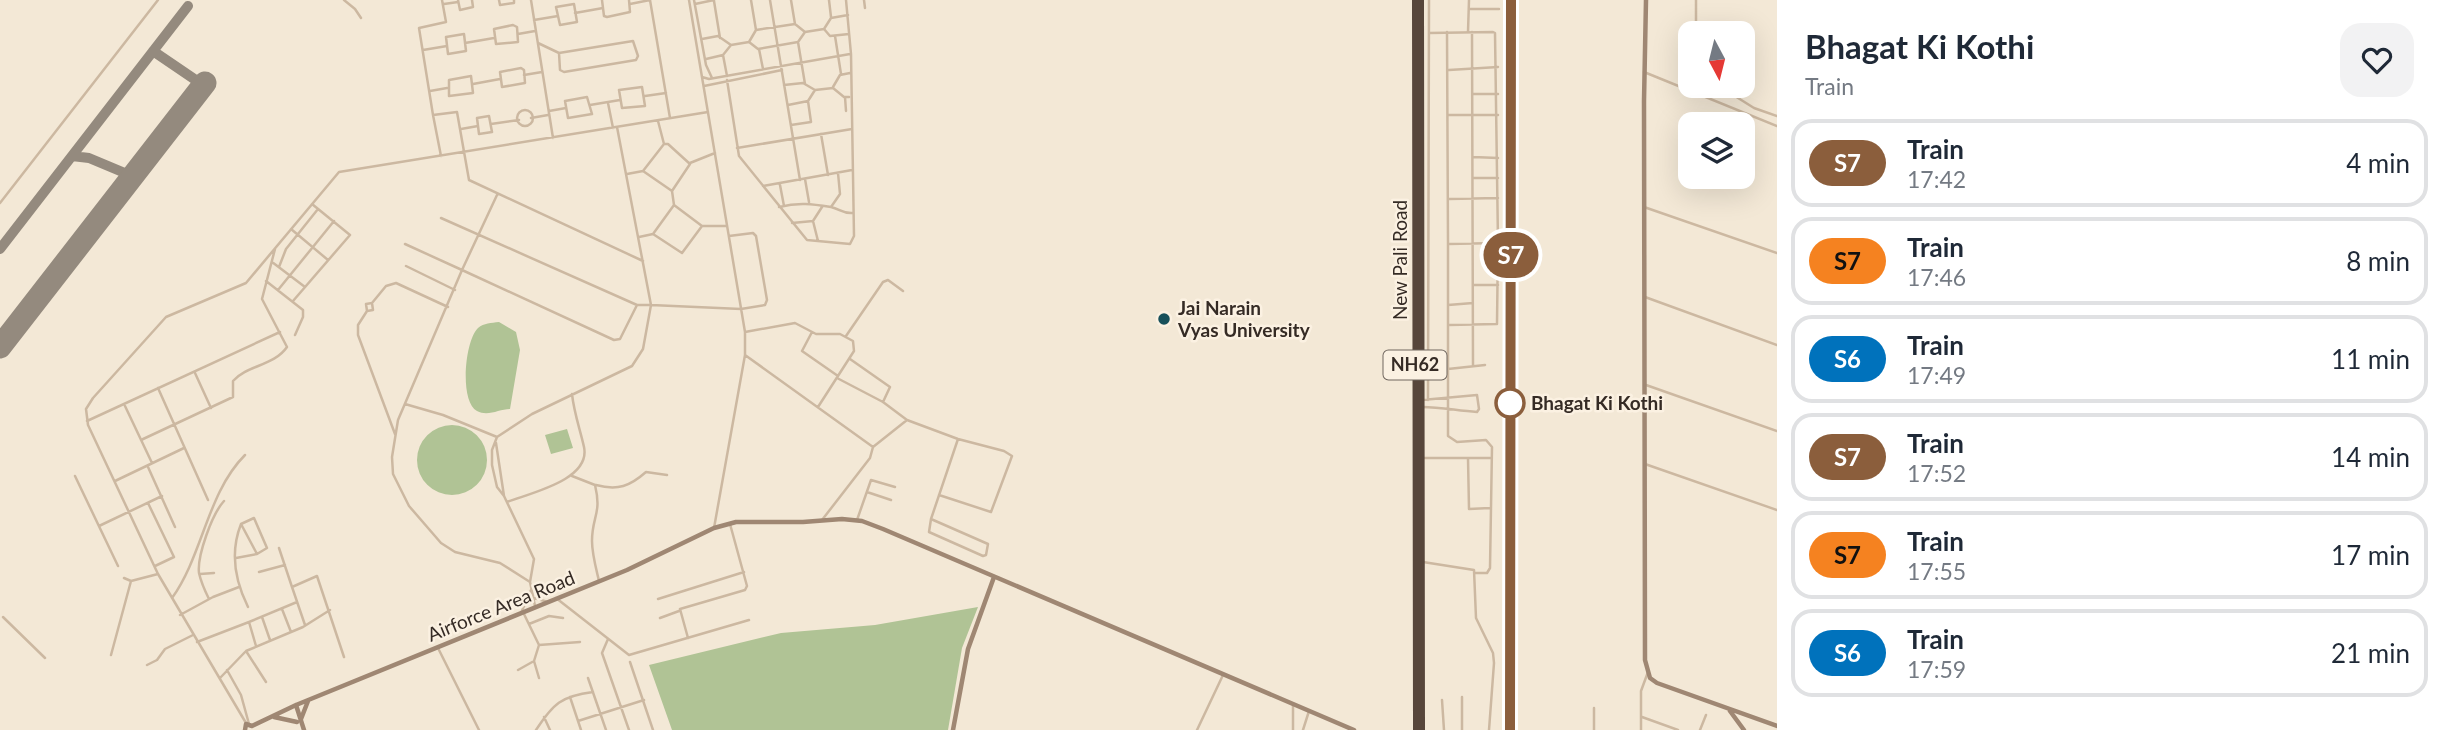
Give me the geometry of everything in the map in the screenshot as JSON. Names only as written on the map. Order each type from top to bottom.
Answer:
[{"type":"highway","name":"New Pali Road","points":[[1415,0],[1422,730]]},
{"type":"highway","name":"New Pali Road","points":[[1416,730],[1421,0]]},
{"type":"street","points":[[0,203],[158,0]]},
{"type":"street","points":[[344,0],[361,18]]},
{"type":"street","points":[[441,156],[419,28],[446,22],[442,2],[458,1],[460,10],[473,7],[472,0]]},
{"type":"street","points":[[499,0],[500,5],[504,6],[512,4],[514,0]]},
{"type":"street","points":[[531,0],[553,138]]},
{"type":"street","points":[[602,0],[607,17],[630,12],[629,2],[650,0],[670,118]]},
{"type":"street","points":[[689,0],[744,332],[745,355],[714,528]]},
{"type":"street","points":[[712,78],[701,39],[695,2],[714,0],[720,38]]},
{"type":"street","points":[[749,42],[756,30],[751,0]]},
{"type":"street","points":[[771,0],[800,180]]},
{"type":"street","points":[[791,0],[794,24],[805,33]]},
{"type":"street","points":[[824,29],[831,18],[829,0]]},
{"type":"street","points":[[723,55],[737,148],[742,160],[807,240],[850,244],[854,236],[851,54],[846,0]]},
{"type":"street","points":[[864,0],[865,8]]},
{"type":"street","points":[[1420,403],[1429,0]]},
{"type":"street","points":[[1469,0],[1473,69],[1473,366]]},
{"type":"street","points":[[1641,730],[1642,684],[1647,673],[1644,296],[1646,0]]},
{"type":"street","points":[[1696,0],[1696,21]]},
{"type":"street","points":[[572,4],[577,22],[561,25],[558,16],[556,7],[572,4]]},
{"type":"street","points":[[575,13],[603,8]]},
{"type":"street","points":[[1469,9],[1499,9]]},
{"type":"street","points":[[831,18],[848,15]]},
{"type":"street","points":[[534,20],[558,16]]},
{"type":"street","points":[[756,30],[794,24]]},
{"type":"street","points":[[516,26],[516,43],[497,45],[494,38],[496,28],[516,26]]},
{"type":"street","points":[[706,59],[723,55],[731,45],[749,42],[759,48],[778,46],[798,42],[805,33],[824,29],[835,36],[850,34]]},
{"type":"street","points":[[518,34],[536,31]]},
{"type":"street","points":[[1429,33],[1495,33],[1498,67],[1497,324],[1448,325]]},
{"type":"street","points":[[1447,33],[1450,440],[1486,440],[1492,447],[1490,568],[1487,573],[1475,573]]},
{"type":"street","points":[[464,34],[466,51],[448,54],[447,46],[446,37],[464,34]]},
{"type":"street","points":[[832,88],[841,74],[835,36]]},
{"type":"street","points":[[465,43],[494,38]]},
{"type":"street","points":[[701,39],[720,38],[731,45]]},
{"type":"street","points":[[538,43],[559,53],[633,41],[638,56],[636,60],[564,72],[560,70],[559,53]]},
{"type":"street","points":[[798,42],[805,84]]},
{"type":"street","points":[[422,50],[447,46]]},
{"type":"street","points":[[759,48],[763,69]]},
{"type":"street","points":[[702,77],[727,78],[851,54]]},
{"type":"street","points":[[1448,70],[1498,67]]},
{"type":"street","points":[[521,68],[524,75],[524,85],[504,87],[500,79],[501,71],[521,68]]},
{"type":"street","points":[[704,86],[763,69],[781,68]]},
{"type":"street","points":[[524,75],[542,72]]},
{"type":"street","points":[[1644,72],[1777,126]]},
{"type":"street","points":[[841,74],[850,73]]},
{"type":"street","points":[[468,76],[472,77],[473,84],[471,94],[450,97],[447,88],[449,80],[468,76]]},
{"type":"street","points":[[473,84],[500,79]]},
{"type":"street","points":[[784,85],[805,84],[815,90],[832,88],[845,97],[851,96]]},
{"type":"street","points":[[642,87],[646,105],[622,109],[620,100],[618,92],[622,89],[642,87]]},
{"type":"street","points":[[429,91],[447,88]]},
{"type":"street","points":[[791,125],[811,122],[808,101],[815,90]]},
{"type":"street","points":[[645,96],[666,93]]},
{"type":"street","points":[[1472,94],[1498,94]]},
{"type":"street","points":[[589,97],[590,115],[569,118],[566,108],[565,101],[589,97]]},
{"type":"street","points":[[845,97],[846,111]]},
{"type":"street","points":[[1738,98],[1754,108],[1777,116]]},
{"type":"street","points":[[590,104],[620,100]]},
{"type":"street","points":[[788,105],[808,101]]},
{"type":"street","points":[[608,102],[612,128]]},
{"type":"street","points":[[531,118],[566,108]]},
{"type":"street","points":[[528,110],[531,118],[531,126],[520,127],[518,112],[528,110]]},
{"type":"street","points":[[433,115],[457,112],[469,180],[643,261]]},
{"type":"street","points":[[247,727],[154,566],[87,421],[86,408],[93,398],[166,317],[246,283],[339,172],[708,112]]},
{"type":"street","points":[[1448,115],[1498,115]]},
{"type":"street","points":[[489,116],[490,124],[492,132],[479,134],[477,118],[489,116]]},
{"type":"street","points":[[490,124],[519,120]]},
{"type":"street","points":[[657,121],[664,144],[690,163]]},
{"type":"street","points":[[460,129],[478,126]]},
{"type":"street","points":[[536,607],[530,582],[535,563],[533,553],[497,487],[492,450],[496,439],[512,425],[572,394],[619,375],[632,366],[643,349],[651,305],[618,127]]},
{"type":"street","points":[[737,148],[852,130]]},
{"type":"street","points":[[821,134],[828,175]]},
{"type":"street","points":[[626,174],[643,171],[664,144]]},
{"type":"street","points":[[639,237],[653,234],[674,205],[672,191],[690,163],[715,153]]},
{"type":"street","points":[[1473,157],[1497,158]]},
{"type":"street","points":[[763,186],[852,170]]},
{"type":"street","points":[[643,171],[672,191]]},
{"type":"street","points":[[831,207],[840,194],[838,173]]},
{"type":"street","points":[[1473,178],[1498,178]]},
{"type":"street","points":[[805,179],[809,202]]},
{"type":"street","points":[[780,183],[785,206]]},
{"type":"street","points":[[497,195],[405,404],[391,457],[393,474],[409,506],[441,543],[455,552],[500,563],[530,582]]},
{"type":"street","points":[[1448,199],[1498,198]]},
{"type":"street","points":[[779,207],[809,202],[844,213],[853,213]]},
{"type":"street","points":[[293,301],[350,235],[312,204]]},
{"type":"street","points":[[674,205],[702,226],[727,226]]},
{"type":"street","points":[[818,241],[813,221],[822,207]]},
{"type":"street","points":[[1644,207],[1777,253]]},
{"type":"street","points":[[279,267],[286,248],[318,209]]},
{"type":"street","points":[[441,218],[636,305],[741,309],[765,305],[767,300],[764,275],[756,236],[753,233],[729,236]]},
{"type":"street","points":[[278,290],[334,221]]},
{"type":"street","points":[[791,223],[813,221]]},
{"type":"street","points":[[653,234],[682,253],[702,226]]},
{"type":"street","points":[[291,229],[328,260]]},
{"type":"street","points":[[1448,244],[1498,243]]},
{"type":"street","points":[[405,244],[614,340],[620,339],[636,305]]},
{"type":"street","points":[[141,440],[233,397],[233,381],[237,376],[269,362],[285,350],[287,347],[280,332],[262,304],[275,248]]},
{"type":"street","points":[[272,262],[305,287]]},
{"type":"street","points":[[405,266],[455,290]]},
{"type":"street","points":[[846,336],[883,282],[888,280],[903,291]]},
{"type":"street","points":[[266,281],[304,313],[295,335]]},
{"type":"street","points":[[395,435],[358,335],[358,325],[367,311],[365,305],[372,303],[386,286],[396,283],[448,307]]},
{"type":"street","points":[[1473,285],[1498,285]]},
{"type":"street","points":[[1644,296],[1777,345]]},
{"type":"street","points":[[1448,304],[1473,303]]},
{"type":"street","points":[[744,332],[795,324],[812,332],[846,336],[855,345],[818,407]]},
{"type":"street","points":[[87,421],[280,332]]},
{"type":"street","points":[[812,332],[802,351],[837,377],[883,402],[907,420],[958,439],[1010,453],[1013,460],[991,512],[987,513],[939,495]]},
{"type":"street","points":[[745,355],[873,447]]},
{"type":"street","points":[[849,359],[890,387],[883,402]]},
{"type":"street","points":[[1448,369],[1485,365]]},
{"type":"street","points":[[195,372],[211,408]]},
{"type":"street","points":[[1646,385],[1777,431]]},
{"type":"street","points":[[158,388],[208,500]]},
{"type":"street","points":[[507,502],[572,476],[580,466],[584,449],[572,394]]},
{"type":"street","points":[[1479,397],[1477,412],[1453,411],[1448,407],[1420,403],[1448,398],[1479,397]]},
{"type":"street","points":[[405,404],[432,411],[496,439]]},
{"type":"street","points":[[125,405],[152,464]]},
{"type":"street","points":[[822,520],[870,458],[873,447],[907,420]]},
{"type":"street","points":[[931,520],[988,544],[986,555],[929,532],[931,520],[958,439]]},
{"type":"street","points":[[115,481],[184,448]]},
{"type":"street","points":[[172,598],[186,573],[228,476],[245,456]]},
{"type":"street","points":[[1421,458],[1490,458]]},
{"type":"street","points":[[1468,458],[1468,507],[1471,510],[1490,508]]},
{"type":"street","points":[[1645,464],[1777,510]]},
{"type":"street","points":[[147,466],[175,527]]},
{"type":"street","points":[[572,476],[594,485],[621,488],[635,483],[646,472],[667,475]]},
{"type":"street","points":[[75,476],[118,566]]},
{"type":"street","points":[[895,487],[873,479],[857,520],[1354,730]]},
{"type":"street","points":[[594,485],[599,509],[592,542],[599,581]]},
{"type":"street","points":[[866,492],[891,500]]},
{"type":"street","points":[[99,526],[162,496]]},
{"type":"street","points":[[209,599],[200,574],[201,555],[217,510],[224,501]]},
{"type":"street","points":[[148,503],[174,557],[154,566]]},
{"type":"street","points":[[236,558],[257,554],[268,546],[256,519],[241,524]]},
{"type":"street","name":"Airforce Area Road","points":[[247,727],[599,581],[714,528],[730,524],[857,520]]},
{"type":"street","points":[[241,524],[257,554]]},
{"type":"street","points":[[241,524],[236,541],[236,558],[239,587],[248,607]]},
{"type":"street","points":[[660,618],[679,611],[682,607],[745,590],[747,581],[730,524]]},
{"type":"street","points":[[279,548],[306,625]]},
{"type":"street","points":[[1421,561],[1471,568],[1475,573],[1476,618],[1493,653],[1494,663],[1489,730]]},
{"type":"street","points":[[259,572],[285,565]]},
{"type":"street","points":[[658,599],[744,572]]},
{"type":"street","points":[[200,574],[214,573]]},
{"type":"street","points":[[124,578],[131,581],[158,574]]},
{"type":"street","points":[[292,587],[318,577],[344,657]]},
{"type":"street","points":[[953,730],[968,649],[994,577]]},
{"type":"street","points":[[111,654],[131,581]]},
{"type":"street","points":[[180,615],[239,587]]},
{"type":"street","points":[[531,590],[522,612],[539,646],[534,661],[539,678]]},
{"type":"street","points":[[533,597],[548,602]]},
{"type":"street","points":[[556,598],[629,655],[749,620]]},
{"type":"street","points":[[197,642],[298,602]]},
{"type":"street","points":[[282,608],[291,632]]},
{"type":"street","points":[[220,678],[246,651],[306,625],[330,610]]},
{"type":"street","points":[[679,611],[688,638]]},
{"type":"street","points":[[529,624],[549,616],[563,618]]},
{"type":"street","points":[[3,617],[45,658]]},
{"type":"street","points":[[262,617],[270,640]]},
{"type":"street","points":[[249,622],[256,646]]},
{"type":"street","points":[[147,665],[157,660],[165,649],[192,635]]},
{"type":"street","points":[[608,639],[601,653],[623,707],[629,730]]},
{"type":"street","points":[[539,646],[580,642]]},
{"type":"street","points":[[438,647],[479,730]]},
{"type":"street","points":[[246,651],[266,682]]},
{"type":"street","points":[[518,670],[534,661]]},
{"type":"street","points":[[630,662],[653,730]]},
{"type":"street","points":[[227,670],[244,703],[247,727]]},
{"type":"street","points":[[1647,673],[1657,683],[1777,726]]},
{"type":"street","points":[[1197,730],[1223,675]]},
{"type":"street","points":[[588,678],[606,730]]},
{"type":"street","points":[[536,730],[555,703],[593,692]]},
{"type":"street","points":[[570,697],[581,730]]},
{"type":"street","points":[[1462,697],[1462,730]]},
{"type":"street","points":[[299,721],[308,700]]},
{"type":"street","points":[[578,720],[644,700]]},
{"type":"street","points":[[1442,700],[1444,730]]},
{"type":"street","points":[[1293,704],[1293,730]]},
{"type":"street","points":[[296,705],[299,721]]},
{"type":"street","points":[[1594,708],[1594,730]]},
{"type":"street","points":[[287,709],[304,729]]},
{"type":"street","points":[[1728,709],[1744,730]]},
{"type":"street","points":[[1303,730],[1309,711]]},
{"type":"street","points":[[1700,730],[1706,715]]},
{"type":"street","points":[[271,717],[299,721]]},
{"type":"street","points":[[544,717],[550,730]]},
{"type":"street","points":[[1641,717],[1678,730]]},
{"type":"green space","points":[[499,322],[516,332],[520,350],[510,409],[481,413],[471,405],[468,395],[467,357],[473,335],[478,328]]},
{"type":"green space","points":[[452,425],[471,431],[481,441],[487,460],[481,479],[471,489],[452,495],[433,489],[423,479],[417,460],[423,441],[433,431]]},
{"type":"green space","points":[[567,429],[573,448],[551,454],[545,435]]},
{"type":"green space","points":[[978,607],[962,648],[948,730],[672,730],[649,665],[781,633],[875,625]]},
{"type":"taxiway","points":[[0,249],[188,6]]},
{"type":"taxiway","points":[[153,51],[203,85]]},
{"type":"taxiway","points":[[72,156],[89,158],[132,176]]},
{"type":"runway","points":[[0,347],[205,83]]},
{"type":"railway","points":[[1510,0],[1510,730]]},
{"type":"train","name":"S7","points":[[1510,730],[1511,0]]},
{"type":"place","name":"Jai Narain Vyas University","points":[[1164,319]]},
{"type":"place","name":"Bhagat Ki Kothi","points":[[1510,403]]}]
